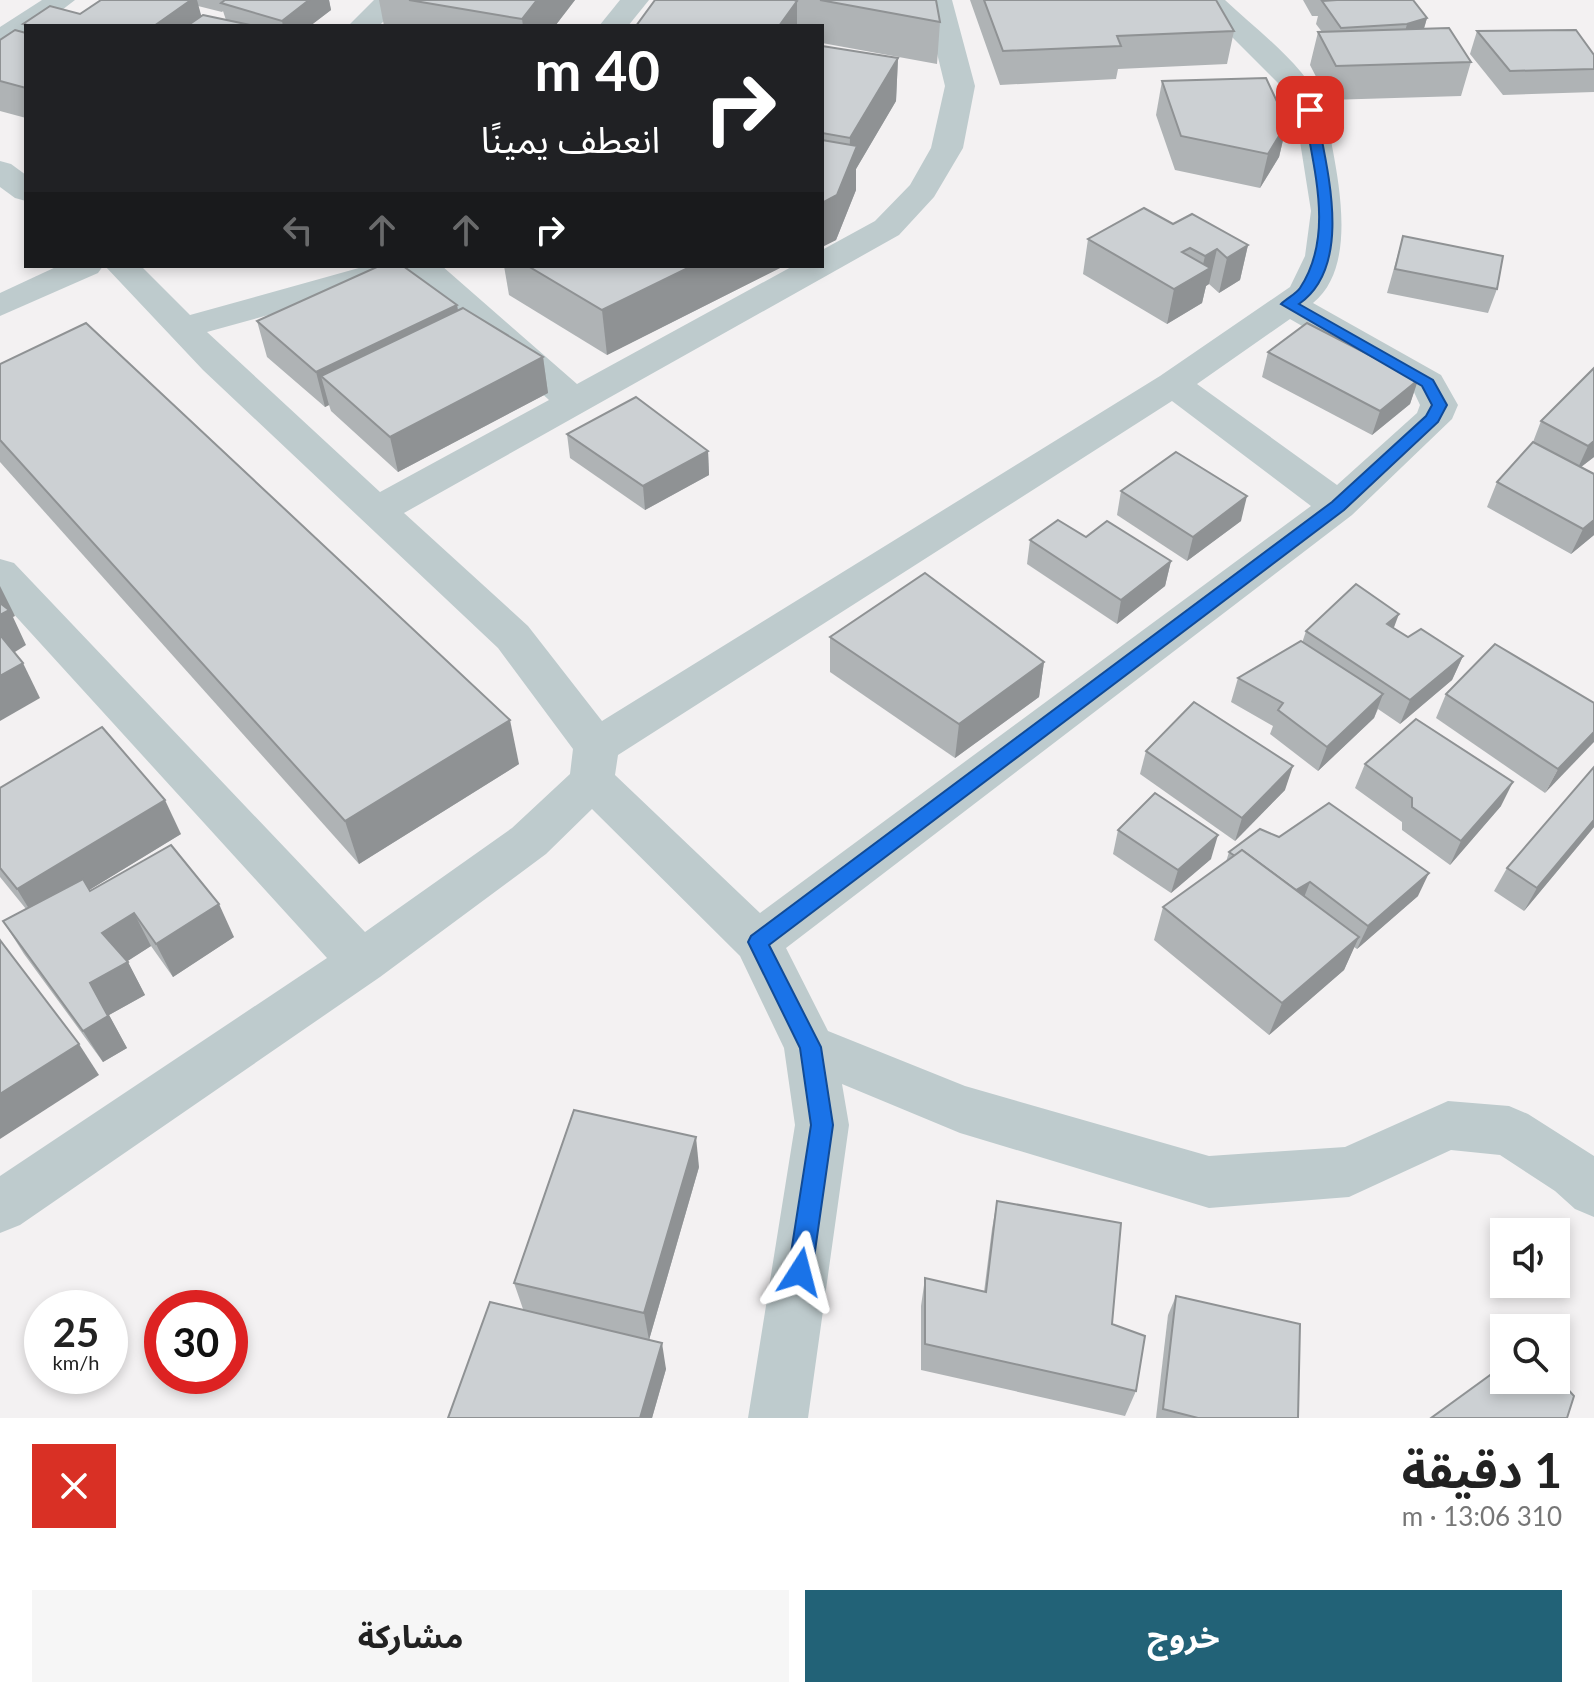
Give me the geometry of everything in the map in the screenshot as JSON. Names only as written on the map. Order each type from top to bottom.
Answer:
[{"type":"street","points":[[24,24],[61,0]]},
{"type":"street","points":[[364,24],[390,0]]},
{"type":"street","points":[[615,24],[635,0]]},
{"type":"street","points":[[824,263],[887,228],[923,190],[947,148],[960,86],[938,0]]},
{"type":"street","points":[[0,1207],[362,962],[529,841],[594,764],[1173,384],[1305,293],[1322,256],[1327,211],[1310,110],[1290,78],[1209,0]]},
{"type":"street","points":[[0,40],[24,24]]},
{"type":"street","points":[[0,171],[24,189]]},
{"type":"street","points":[[0,306],[82,268]]},
{"type":"street","points":[[124,268],[375,512],[513,637],[594,764],[758,942],[810,1047],[822,1125],[778,1418]]},
{"type":"street","points":[[183,328],[375,275],[389,268]]},
{"type":"street","points":[[424,268],[574,402]]},
{"type":"street","points":[[375,512],[815,268]]},
{"type":"street","points":[[758,942],[1338,506],[1433,419],[1439,405],[1428,383],[1289,304]]},
{"type":"street","points":[[1173,384],[1338,506]]},
{"type":"street","points":[[0,573],[362,962]]},
{"type":"street","points":[[810,1047],[960,1109],[1209,1182],[1349,1172],[1448,1125],[1509,1131],[1574,1173],[1594,1191]]},
{"type":"building","points":[[101,0],[191,0],[157,24],[23,24],[50,6],[80,14]]},
{"type":"building","points":[[225,0],[309,0],[282,21],[221,3]]},
{"type":"building","points":[[409,0],[537,0],[522,19]]},
{"type":"building","points":[[655,0],[797,1],[780,24],[637,24]]},
{"type":"building","points":[[820,0],[936,0],[940,22]]},
{"type":"building","points":[[984,0],[1216,0],[1234,31],[1117,36],[1121,46],[1003,51]]},
{"type":"building","points":[[1413,0],[1427,18],[1407,24],[1341,28],[1322,1]]},
{"type":"building","points":[[203,15],[246,24],[190,24]]},
{"type":"building","points":[[1449,28],[1471,62],[1336,66],[1318,32]]},
{"type":"building","points":[[15,30],[24,32],[24,87],[0,81],[0,40]]},
{"type":"building","points":[[1576,30],[1594,55],[1594,69],[1510,71],[1477,31]]},
{"type":"building","points":[[824,46],[898,58],[850,138],[824,133]]},
{"type":"building","points":[[1266,78],[1287,123],[1268,154],[1181,136],[1162,81]]},
{"type":"building","points":[[824,140],[857,146],[837,195],[824,202]]},
{"type":"building","points":[[1144,208],[1173,224],[1192,214],[1248,245],[1227,258],[1217,249],[1205,256],[1190,248],[1182,252],[1210,268],[1174,289],[1088,239]]},
{"type":"building","points":[[1403,236],[1503,256],[1497,289],[1395,269]]},
{"type":"building","points":[[375,268],[406,268],[457,305],[316,372],[257,321]]},
{"type":"building","points":[[531,268],[688,268],[602,310]]},
{"type":"building","points":[[463,308],[543,357],[390,437],[321,376]]},
{"type":"building","points":[[86,323],[510,720],[345,821],[0,440],[0,364]]},
{"type":"building","points":[[1307,323],[1418,380],[1380,411],[1268,352]]},
{"type":"building","points":[[1594,368],[1594,441],[1588,446],[1541,421]]},
{"type":"building","points":[[636,397],[708,451],[643,486],[567,434]]},
{"type":"building","points":[[1533,442],[1594,474],[1594,520],[1583,529],[1497,482]]},
{"type":"building","points":[[1176,452],[1247,496],[1193,537],[1121,491]]},
{"type":"building","points":[[1058,520],[1086,537],[1107,521],[1171,561],[1121,600],[1030,540]]},
{"type":"building","points":[[925,573],[1044,662],[959,724],[830,637]]},
{"type":"building","points":[[1356,584],[1399,614],[1387,624],[1408,637],[1421,629],[1463,656],[1410,700],[1306,631]]},
{"type":"building","points":[[0,603],[9,610],[0,615]]},
{"type":"building","points":[[0,635],[23,663],[0,676]]},
{"type":"building","points":[[1301,641],[1383,694],[1327,747],[1278,710],[1283,703],[1238,678]]},
{"type":"building","points":[[1495,644],[1594,703],[1594,732],[1558,769],[1446,694]]},
{"type":"building","points":[[1194,702],[1293,766],[1242,818],[1146,751]]},
{"type":"building","points":[[1416,719],[1513,782],[1461,841],[1412,807],[1412,798],[1365,764]]},
{"type":"building","points":[[102,727],[165,800],[17,889],[0,868],[0,788]]},
{"type":"building","points":[[1594,767],[1594,820],[1537,888],[1507,868]]},
{"type":"building","points":[[1155,793],[1218,835],[1178,870],[1118,830]]},
{"type":"building","points":[[1329,803],[1429,873],[1368,926],[1310,882],[1296,890],[1242,850],[1235,856],[1229,852],[1260,829],[1279,837]]},
{"type":"building","points":[[171,845],[219,904],[156,944],[134,913],[102,933],[128,962],[90,983],[108,1016],[83,1031],[3,921],[83,879],[90,891]]},
{"type":"building","points":[[1242,850],[1359,937],[1282,1003],[1163,907]]},
{"type":"building","points":[[0,940],[79,1044],[0,1094]]},
{"type":"building","points":[[574,1110],[696,1137],[644,1313],[514,1283]]},
{"type":"building","points":[[997,1201],[1121,1223],[1112,1324],[1145,1336],[1136,1391],[925,1344],[925,1278],[986,1292]]},
{"type":"building","points":[[1176,1296],[1300,1324],[1298,1418],[1198,1418],[1163,1409]]},
{"type":"building","points":[[490,1302],[662,1343],[640,1418],[448,1418]]},
{"type":"building","points":[[1490,1375],[1490,1394],[1570,1394],[1570,1392],[1574,1396],[1567,1418],[1431,1418]]},
{"type":"route","points":[[800,1272],[822,1125],[810,1047],[758,942],[1338,506],[1433,419],[1439,405],[1428,383],[1289,304],[1305,293],[1322,256],[1327,211],[1310,110]]}]
